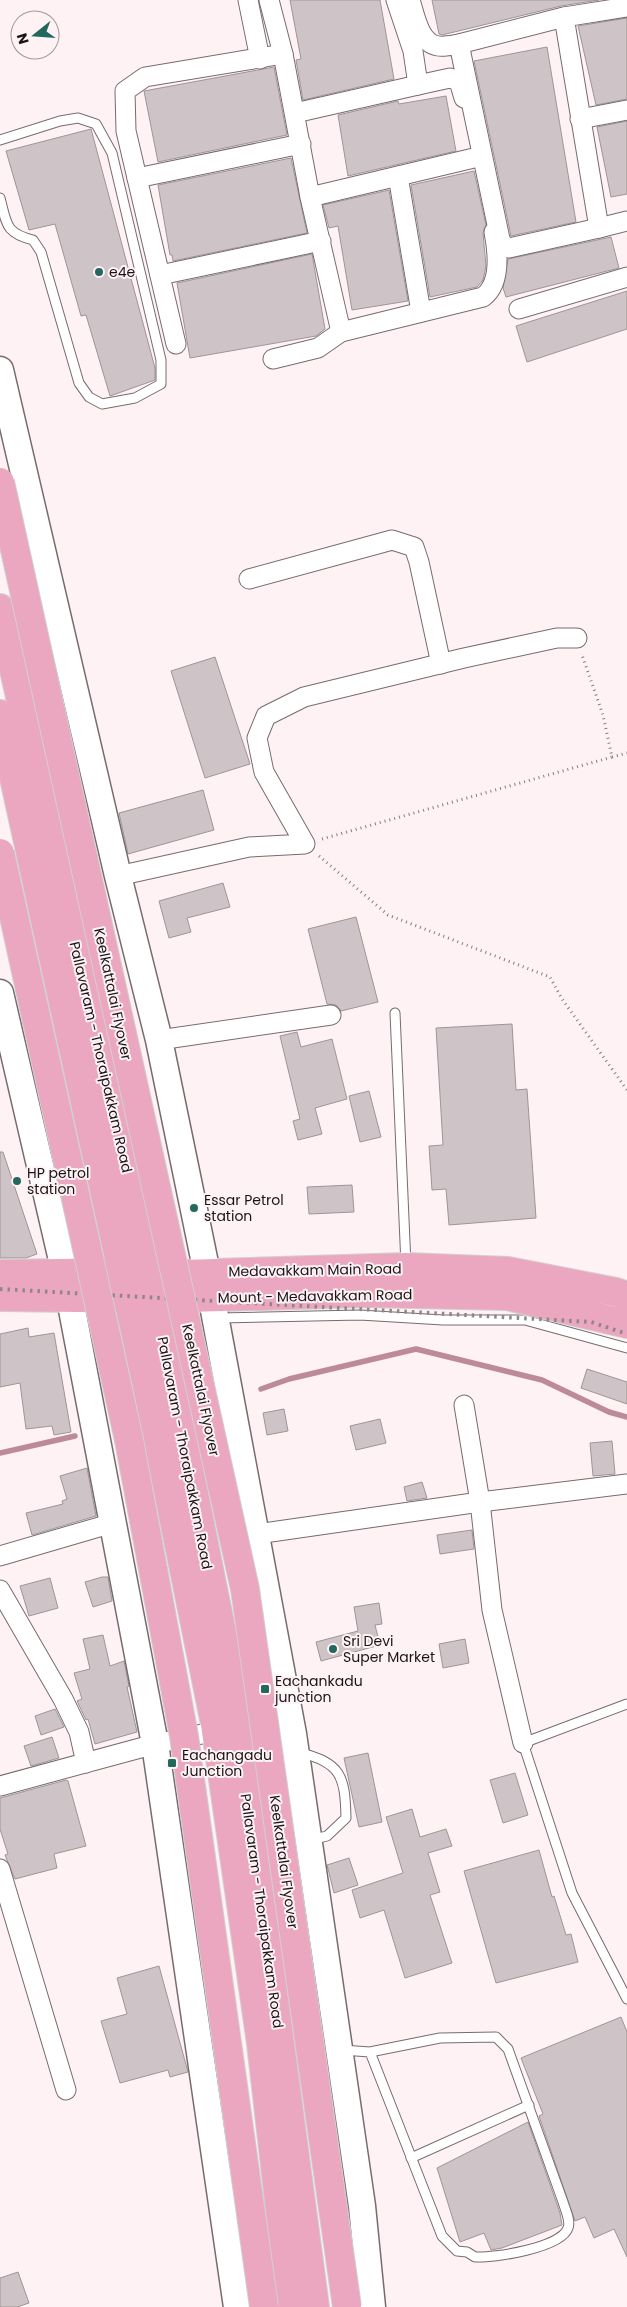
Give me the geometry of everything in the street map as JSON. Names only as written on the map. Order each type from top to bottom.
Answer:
[{"type":"main road","name":"Keelkattalai Flyover","points":[[0,482],[245,1589],[348,2307]]},
{"type":"main road","name":"Pallavaram - Thoraipakkam Road","points":[[0,608],[152,1287],[232,1683],[315,2307]]},
{"type":"main road","name":"Pallavaram - Thoraipakkam Road","points":[[0,714],[146,1380],[216,1731],[261,2043],[292,2307]]},
{"type":"main road","points":[[0,853],[129,1440],[184,1736],[264,2307]]},
{"type":"main road","name":"Medavakkam Main Road","points":[[0,1274],[67,1286],[121,1272],[152,1287],[211,1296],[406,1267],[508,1271],[616,1292],[627,1296]]},
{"type":"main road","points":[[0,1297],[67,1286],[127,1300],[152,1287]]},
{"type":"main road","name":"Mount - Medavakkam Road","points":[[211,1296],[363,1292],[507,1296],[627,1324]]},
{"type":"street","points":[[248,0],[260,58]]},
{"type":"street","points":[[269,0],[283,54],[310,196],[340,332]]},
{"type":"street","points":[[396,0],[413,51],[418,85]]},
{"type":"street","points":[[410,0],[418,27],[428,42],[439,46],[459,44],[564,17],[627,7]]},
{"type":"street","points":[[564,17],[599,228]]},
{"type":"street","points":[[459,44],[500,239],[504,247],[509,248],[627,221]]},
{"type":"street","points":[[176,344],[126,131],[124,91],[145,77],[283,54]]},
{"type":"street","points":[[273,359],[318,348],[340,332],[483,297],[492,291],[494,284],[496,242],[459,81],[450,78],[295,113]]},
{"type":"street","points":[[580,119],[627,110]]},
{"type":"street","points":[[137,178],[301,144]]},
{"type":"street","points":[[310,196],[478,157]]},
{"type":"street","points":[[398,176],[421,312]]},
{"type":"street","points":[[160,275],[321,241]]},
{"type":"street","points":[[519,309],[627,277]]},
{"type":"street","points":[[0,370],[118,876],[159,1040],[257,1534],[295,1752],[362,2206],[372,2307]]},
{"type":"street","points":[[249,579],[392,540],[404,542],[414,547],[441,664]]},
{"type":"street","points":[[118,876],[249,847],[304,844],[264,772],[257,738],[266,716],[304,697],[557,638],[576,638]]},
{"type":"street","points":[[0,993],[8,1066],[67,1286],[155,1744],[237,2307]]},
{"type":"street","points":[[159,1040],[331,1015]]},
{"type":"street","points":[[464,1405],[480,1502],[492,1610],[523,1743]]},
{"type":"street","points":[[257,1534],[480,1502],[627,1484]]},
{"type":"street","points":[[0,1556],[113,1523]]},
{"type":"street","points":[[0,1590],[63,1699],[79,1732],[86,1763]]},
{"type":"street","points":[[0,1786],[155,1744],[216,1731]]},
{"type":"street","points":[[0,1869],[66,2090]]},
{"type":"lane","points":[[0,140],[78,118],[96,124],[112,153],[161,360],[161,384],[135,398],[102,404],[89,397],[79,383],[41,252],[33,240],[16,236],[8,227],[0,198]]},
{"type":"lane","points":[[396,1013],[406,1267]]},
{"type":"lane","points":[[211,1296],[360,1315],[443,1320],[525,1320],[627,1348]]},
{"type":"lane","points":[[627,1704],[523,1743],[572,1893],[627,1999]]},
{"type":"lane","points":[[295,1752],[318,1757],[332,1765],[339,1773],[346,1801],[346,1818],[341,1824],[327,1836],[308,1840]]},
{"type":"lane","points":[[338,2050],[370,2052],[440,2038],[496,2037],[508,2049],[568,2221],[569,2227],[564,2235],[556,2240],[507,2255],[475,2258],[467,2252],[457,2251],[442,2236],[370,2052]]},
{"type":"lane","points":[[412,2158],[528,2105]]},
{"type":"path","points":[[576,638],[603,715],[612,758]]},
{"type":"path","points":[[304,844],[627,753]]},
{"type":"path","points":[[304,844],[388,915],[550,977],[562,999],[627,1090]]},
{"type":"building","points":[[290,0],[380,0],[394,79],[303,100],[296,60],[301,59]]},
{"type":"building","points":[[432,0],[599,0],[561,6],[442,35],[439,34]]},
{"type":"building","points":[[627,18],[627,99],[596,105],[578,26]]},
{"type":"building","points":[[547,47],[576,222],[511,236],[474,61]]},
{"type":"building","points":[[274,67],[287,135],[158,162],[144,91]]},
{"type":"building","points":[[446,96],[456,151],[348,176],[338,115],[398,101],[399,104]]},
{"type":"building","points":[[627,121],[627,194],[611,197],[597,127]]},
{"type":"building","name":"e4e","points":[[91,129],[155,368],[155,380],[110,396],[86,315],[81,316],[55,224],[29,230],[6,151]]},
{"type":"building","points":[[291,158],[307,233],[173,261],[172,255],[170,255],[158,185]]},
{"type":"building","points":[[474,171],[486,225],[483,233],[486,266],[483,280],[477,287],[430,297],[411,185]]},
{"type":"building","points":[[389,190],[408,301],[352,310],[338,226],[329,228],[323,205]]},
{"type":"building","points":[[611,237],[619,268],[506,297],[503,288],[508,259]]},
{"type":"building","points":[[312,254],[325,329],[316,336],[190,358],[177,283]]},
{"type":"building","points":[[627,291],[627,329],[527,362],[516,326]]},
{"type":"building","points":[[215,657],[250,764],[205,778],[171,671]]},
{"type":"building","points":[[203,790],[214,830],[128,854],[119,813]]},
{"type":"building","points":[[223,883],[230,907],[187,918],[191,932],[169,938],[159,901]]},
{"type":"building","points":[[356,917],[378,1002],[341,1011],[336,1005],[327,1004],[308,929]]},
{"type":"building","points":[[512,1024],[516,1090],[527,1089],[536,1218],[449,1225],[446,1189],[432,1190],[429,1146],[443,1145],[436,1028]]},
{"type":"building","points":[[297,1032],[301,1047],[332,1039],[347,1099],[315,1108],[322,1134],[298,1140],[293,1121],[300,1119],[280,1036]]},
{"type":"building","points":[[369,1091],[381,1137],[360,1142],[349,1096]]},
{"type":"building","points":[[0,1152],[3,1152],[37,1254],[26,1258],[0,1258]]},
{"type":"building","points":[[352,1185],[354,1212],[309,1214],[307,1187]]},
{"type":"building","points":[[28,1328],[29,1337],[54,1333],[71,1432],[54,1435],[52,1426],[26,1429],[20,1383],[0,1387],[0,1334]]},
{"type":"building","points":[[587,1369],[627,1382],[627,1404],[581,1388]]},
{"type":"building","points":[[284,1409],[288,1431],[267,1435],[263,1413]]},
{"type":"building","points":[[380,1419],[386,1443],[356,1450],[350,1426]]},
{"type":"building","points":[[612,1441],[615,1474],[593,1476],[590,1443]]},
{"type":"building","points":[[87,1468],[96,1516],[32,1535],[26,1513],[63,1504],[62,1501],[67,1499],[60,1476]]},
{"type":"building","points":[[422,1482],[427,1498],[407,1501],[404,1487]]},
{"type":"building","points":[[472,1530],[474,1549],[440,1554],[437,1535]]},
{"type":"building","points":[[108,1577],[112,1601],[93,1607],[85,1582]]},
{"type":"building","points":[[50,1578],[58,1608],[29,1616],[20,1586]]},
{"type":"building","points":[[379,1603],[382,1624],[375,1625],[380,1645],[321,1661],[316,1642],[358,1631],[354,1607]]},
{"type":"building","points":[[103,1635],[110,1666],[124,1661],[129,1686],[127,1687],[137,1732],[95,1744],[88,1719],[86,1720],[77,1701],[82,1699],[74,1673],[90,1669],[83,1639]]},
{"type":"building","points":[[465,1639],[469,1663],[443,1668],[439,1644]]},
{"type":"building","points":[[55,1709],[64,1727],[41,1735],[35,1716]]},
{"type":"building","points":[[52,1737],[59,1758],[31,1766],[24,1746]]},
{"type":"building","points":[[368,1753],[382,1822],[359,1827],[344,1758]]},
{"type":"building","points":[[515,1773],[528,1815],[503,1823],[490,1780]]},
{"type":"building","points":[[68,1781],[86,1846],[54,1854],[57,1868],[15,1879],[5,1855],[8,1854],[0,1829],[0,1798]]},
{"type":"building","points":[[412,1809],[420,1837],[446,1829],[452,1846],[428,1853],[440,1892],[430,1895],[452,1963],[405,1978],[384,1910],[360,1918],[352,1890],[403,1873],[386,1817]]},
{"type":"building","points":[[539,1850],[552,1897],[554,1896],[566,1935],[571,1934],[578,1962],[496,1983],[464,1871]]},
{"type":"building","points":[[349,1858],[358,1885],[334,1893],[327,1865]]},
{"type":"building","points":[[159,1966],[188,2072],[170,2077],[168,2070],[120,2083],[101,2021],[127,2014],[117,1978]]},
{"type":"building","points":[[621,2017],[627,2032],[627,2257],[614,2229],[594,2238],[585,2217],[575,2221],[539,2116],[543,2114],[521,2058]]},
{"type":"building","points":[[528,2122],[560,2213],[562,2225],[502,2248],[491,2250],[484,2233],[460,2242],[437,2168]]},
{"type":"building","points":[[18,2272],[29,2303],[17,2307],[0,2307],[0,2278]]},
{"type":"waterway","points":[[261,1389],[289,1379],[416,1349],[542,1380],[609,1412],[627,1417]]},
{"type":"waterway","points":[[0,1453],[75,1436]]},
{"type":"railway","points":[[0,1289],[591,1322],[627,1334]]},
{"type":"place","name":"e4e","points":[[99,272]]},
{"type":"place","name":"HP petrol station","points":[[17,1181]]},
{"type":"place","name":"Essar Petrol station","points":[[194,1208]]},
{"type":"place","name":"Sri Devi Super Market","points":[[333,1649]]},
{"type":"place","name":"Eachankadu junction","points":[[265,1689]]},
{"type":"place","name":"Eachangadu Junction","points":[[172,1763]]}]
